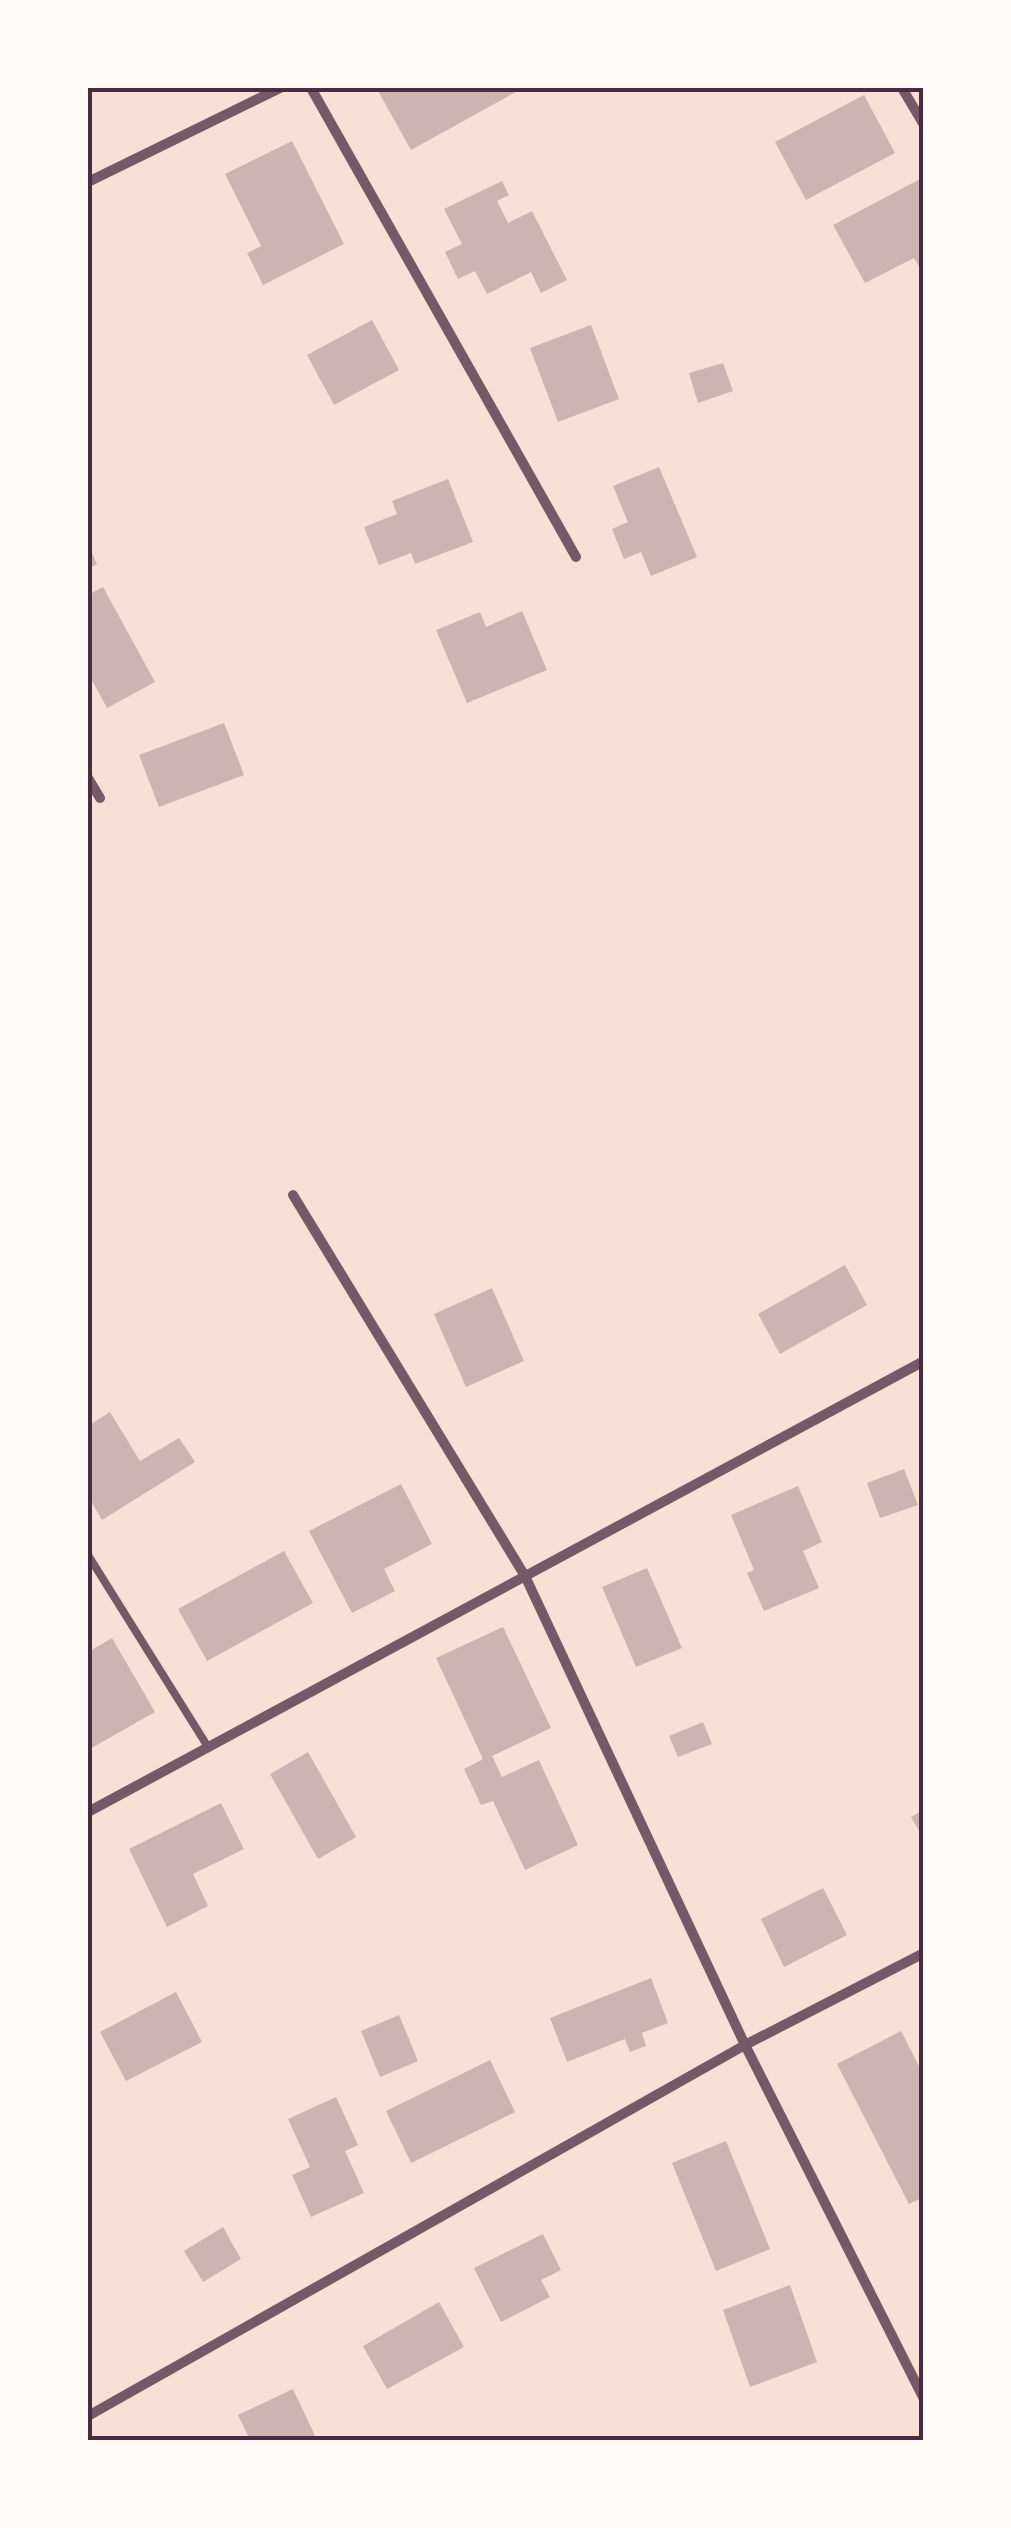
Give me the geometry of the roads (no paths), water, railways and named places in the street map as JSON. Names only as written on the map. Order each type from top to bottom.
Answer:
[{"type":"street","points":[[88,182],[280,88]]},
{"type":"street","points":[[311,88],[576,557]]},
{"type":"street","points":[[902,88],[924,125]]},
{"type":"street","points":[[88,778],[100,798]]},
{"type":"street","points":[[293,1195],[525,1576],[746,2045],[924,2400]]},
{"type":"street","points":[[88,1812],[924,1361]]},
{"type":"street","points":[[88,2416],[746,2045],[924,1953]]},
{"type":"lane","points":[[88,1556],[208,1747]]}]
